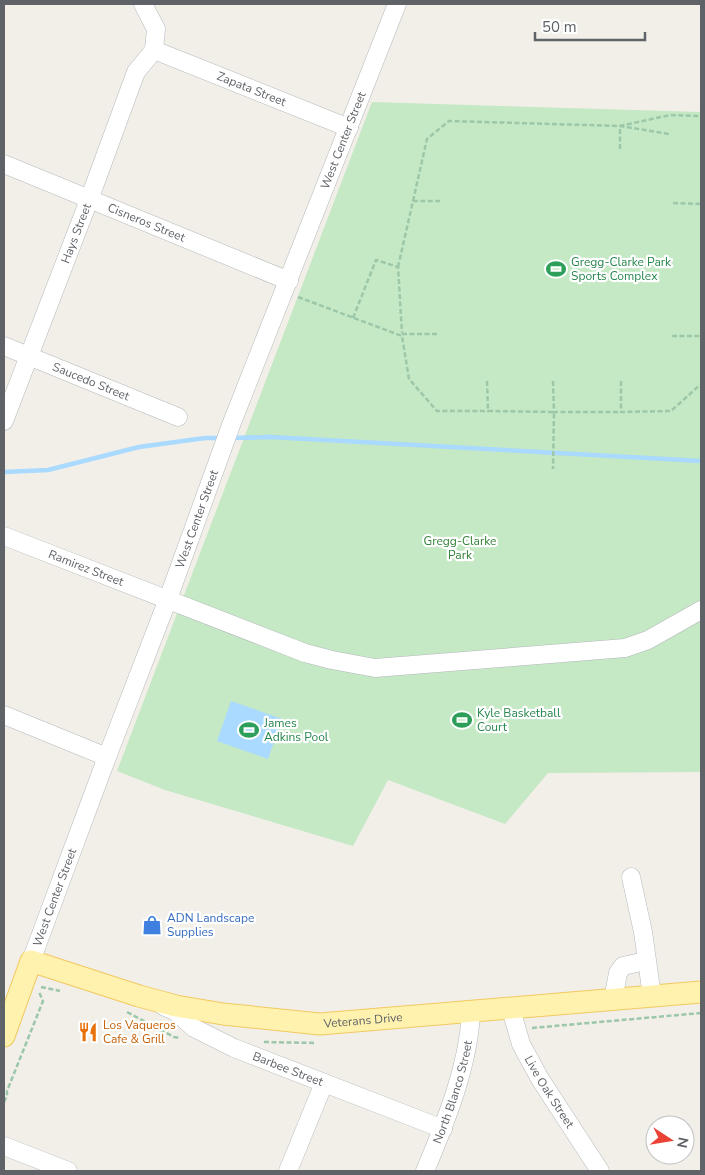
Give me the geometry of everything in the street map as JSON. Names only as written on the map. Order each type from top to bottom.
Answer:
[{"type":"main road","name":"Veterans Drive","points":[[31,961],[176,1006],[223,1014],[320,1024],[701,992]]},
{"type":"main road","name":"West Center Street","points":[[4,1036],[31,961]]},
{"type":"street","points":[[143,4],[156,29],[154,50]]},
{"type":"street","name":"West Center Street","points":[[31,961],[106,757],[168,599],[231,426],[398,4]]},
{"type":"street","name":"Zapata Street","points":[[154,50],[349,128]]},
{"type":"street","name":"Hays Street","points":[[4,421],[136,72],[154,50]]},
{"type":"street","name":"Cisneros Street","points":[[4,164],[287,287]]},
{"type":"street","name":"Saucedo Street","points":[[4,346],[178,417]]},
{"type":"street","name":"Ramirez Street","points":[[4,536],[305,653],[345,663],[376,668],[625,648],[648,640],[701,610]]},
{"type":"street","points":[[4,715],[106,757]]},
{"type":"street","points":[[631,877],[643,932],[652,996]]},
{"type":"street","points":[[614,1000],[618,973],[623,966],[646,961]]},
{"type":"street","name":"Barbee Street","points":[[139,996],[175,1011],[194,1028],[234,1048],[443,1129]]},
{"type":"street","name":"Live Oak Street","points":[[511,1009],[521,1044],[540,1079],[600,1171]]},
{"type":"street","name":"North Blanco Street","points":[[425,1171],[443,1129],[468,1048],[471,1011]]},
{"type":"street","points":[[288,1171],[324,1083]]},
{"type":"street","points":[[4,1146],[68,1171]]},
{"type":"path","points":[[620,126],[670,115],[701,116]]},
{"type":"path","points":[[669,134],[620,126],[449,121],[427,139],[398,267],[402,334],[408,379],[437,411],[670,411],[701,384]]},
{"type":"path","points":[[620,126],[620,149]]},
{"type":"path","points":[[413,201],[440,201]]},
{"type":"path","points":[[673,203],[701,204]]},
{"type":"path","points":[[353,318],[376,260],[398,267]]},
{"type":"path","points":[[287,287],[353,318],[402,334],[439,334]]},
{"type":"path","points":[[672,336],[701,336]]},
{"type":"path","points":[[487,380],[488,411]]},
{"type":"path","points":[[553,381],[554,469]]},
{"type":"path","points":[[621,381],[621,412]]},
{"type":"path","points":[[4,1102],[43,1001],[39,995],[38,988],[42,986],[65,992]]},
{"type":"path","points":[[121,1010],[174,1037],[181,1038]]},
{"type":"path","points":[[530,1028],[701,1013]]},
{"type":"green space","name":"Gregg-Clarke Park","points":[[372,102],[701,112],[701,772],[548,773],[505,824],[388,780],[353,846],[165,790],[117,771]]},
{"type":"water","name":"James Adkins Pool","points":[[231,701],[282,719],[268,759],[217,741]]},
{"type":"waterway","points":[[231,438],[271,437],[701,461]]},
{"type":"waterway","points":[[4,472],[48,470],[139,447],[205,438],[223,438]]},
{"type":"place","name":"Gregg-Clarke Park Sports Complex","points":[[556,269]]},
{"type":"place","name":"Kyle Basketball Court","points":[[462,720]]},
{"type":"place","name":"James Adkins Pool","points":[[249,730]]},
{"type":"place","name":"ADN Landscape Supplies","points":[[152,925]]},
{"type":"place","name":"Los Vaqueros Cafe & Grill","points":[[88,1032]]}]
